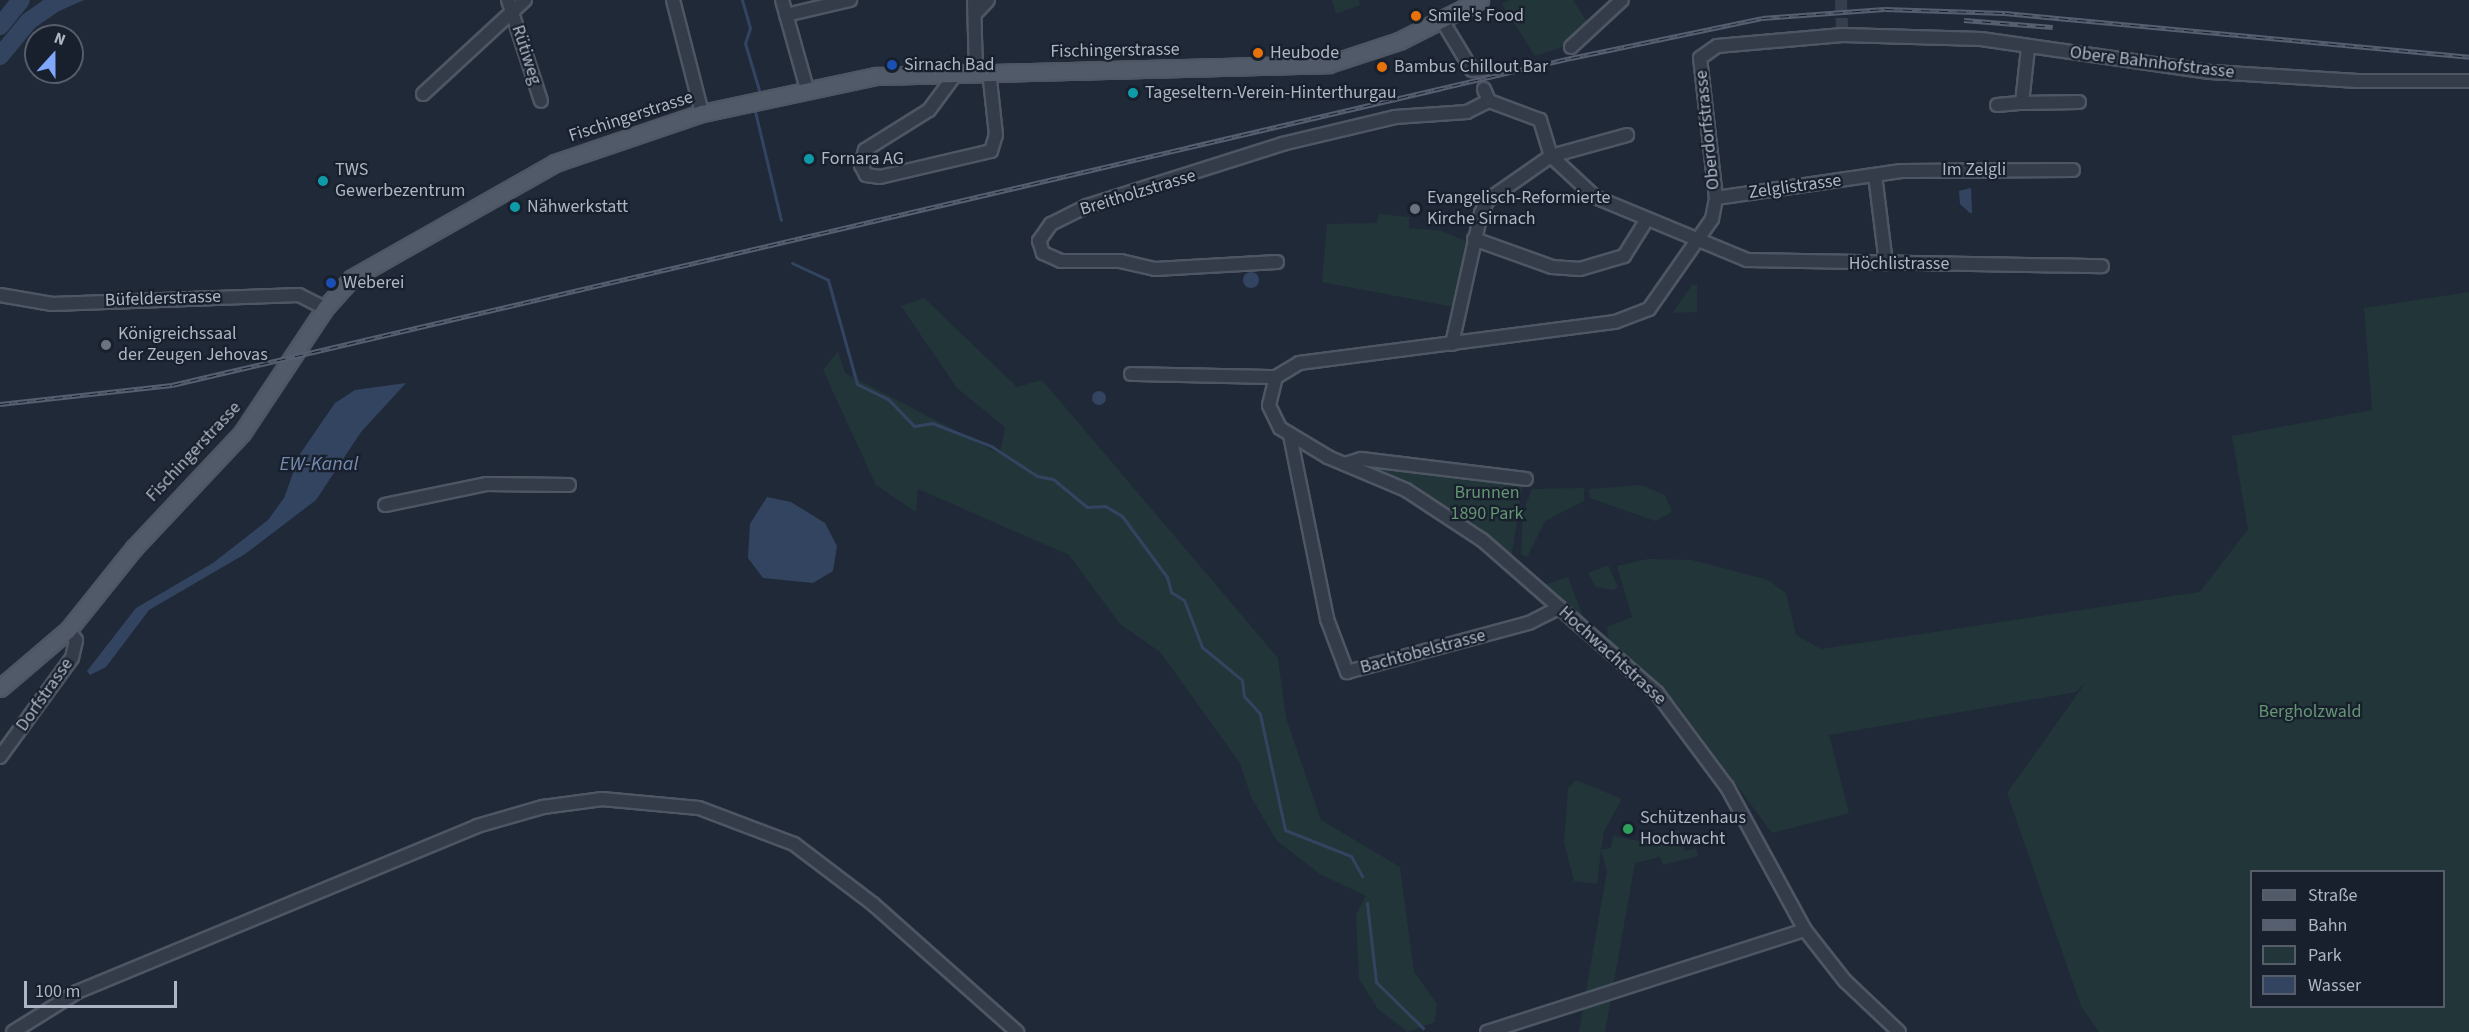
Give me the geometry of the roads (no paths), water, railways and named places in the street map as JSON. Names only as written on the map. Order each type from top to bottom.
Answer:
[{"type":"main road","name":"Fischingerstrasse","points":[[0,688],[68,630],[134,548],[248,426],[325,308],[371,263],[486,198],[555,163],[702,113],[876,76],[958,71],[1329,64],[1443,22],[1480,0]]},
{"type":"street","points":[[423,94],[509,4],[525,0]]},
{"type":"street","points":[[673,0],[702,113]]},
{"type":"street","points":[[782,0],[807,89]]},
{"type":"street","points":[[786,15],[850,0]]},
{"type":"street","points":[[958,71],[929,110],[865,150],[861,165],[866,175],[880,177],[991,151],[996,135],[983,71],[975,6],[988,0]]},
{"type":"street","points":[[1571,46],[1622,0]]},
{"type":"street","name":"Rütiweg","points":[[509,4],[541,101]]},
{"type":"street","points":[[1443,22],[1478,69]]},
{"type":"street","name":"Obere Bahnhofstrasse","points":[[1843,31],[1981,39],[2028,48],[2210,72],[2358,81],[2469,81]]},
{"type":"street","name":"Oberdorfstrasse","points":[[1452,344],[1639,315],[1700,242],[1716,198],[1703,52],[1736,41],[1843,31]]},
{"type":"street","points":[[2022,103],[2028,48]]},
{"type":"street","name":"Breitholzstrasse","points":[[1277,262],[1155,269],[1121,261],[1061,261],[1043,253],[1039,241],[1051,224],[1087,206],[1282,144],[1368,122],[1467,112],[1486,95],[1540,120],[1551,156]]},
{"type":"street","points":[[1996,105],[2079,102]]},
{"type":"street","points":[[1131,374],[1276,377],[1299,363],[1452,344],[1474,239],[1488,200],[1551,156],[1627,135]]},
{"type":"street","name":"Höchlistrasse","points":[[1551,156],[1585,191],[1645,222],[1772,264],[2102,266]]},
{"type":"street","name":"Im Zelgli","points":[[1875,175],[2073,170]]},
{"type":"street","points":[[1875,175],[1886,263]]},
{"type":"street","name":"Zelglistrasse","points":[[1716,198],[1875,175]]},
{"type":"street","points":[[1474,239],[1552,267],[1580,269],[1624,256],[1645,222]]},
{"type":"street","name":"Büfelderstrasse","points":[[0,295],[52,304],[299,295],[325,308]]},
{"type":"street","name":"Hochwachtstrasse","points":[[1276,377],[1271,413],[1290,435],[1345,464],[1406,490],[1450,518],[1657,693],[1695,738],[1805,930],[1845,981],[1899,1032]]},
{"type":"street","name":"Bachtobelstrasse","points":[[1290,435],[1327,619],[1347,672],[1529,623],[1559,608]]},
{"type":"street","points":[[1345,464],[1361,459],[1526,479]]},
{"type":"street","points":[[385,505],[478,485],[569,485]]},
{"type":"street","name":"Dorfstrasse","points":[[0,757],[72,658],[76,640],[68,630]]},
{"type":"street","points":[[13,1032],[57,1003],[477,826],[553,805],[635,800],[726,815],[794,844],[864,896],[1017,1032]]},
{"type":"street","points":[[1486,1032],[1805,930]]},
{"type":"water","points":[[47,0],[84,0],[41,19],[36,9]]},
{"type":"water","points":[[1971,188],[1972,213],[1970,213],[1960,204],[1959,191]]},
{"type":"water","points":[[1251,272],[1259,280],[1251,288],[1243,280]]},
{"type":"water","name":"EW-Kanal","points":[[406,383],[361,432],[316,500],[245,554],[149,610],[106,667],[90,675],[87,671],[136,608],[213,563],[268,520],[284,498],[300,454],[335,403],[355,390]]},
{"type":"water","points":[[1096,391],[1102,391],[1106,398],[1102,405],[1096,405],[1092,401],[1092,395]]},
{"type":"water","points":[[767,497],[791,502],[825,523],[837,546],[833,571],[813,583],[763,578],[748,558],[750,524]]},
{"type":"waterway","points":[[0,26],[21,0]]},
{"type":"waterway","points":[[0,56],[29,21],[59,0]]},
{"type":"waterway","points":[[742,0],[750,28],[745,43],[759,90]]},
{"type":"waterway","points":[[754,107],[781,220]]},
{"type":"waterway","points":[[792,263],[828,280],[857,384],[888,399],[914,426],[932,423],[991,446],[1037,476],[1053,479],[1087,507],[1105,506],[1122,516],[1167,577],[1171,592],[1184,600],[1202,647],[1242,680],[1244,696],[1260,714],[1285,830],[1351,856],[1362,876]]},
{"type":"waterway","points":[[1367,903],[1376,982],[1423,1028]]},
{"type":"tunnel","points":[[1841,0],[1842,28]]},
{"type":"tunnel","points":[[1472,70],[1484,89]]},
{"type":"railway","points":[[0,404],[172,385],[1571,58],[1762,18],[1885,9],[2005,13],[2469,57]]},
{"type":"railway","points":[[1964,20],[2053,27]]},
{"type":"place","name":"Smile's Food","points":[[1416,16]]},
{"type":"place","name":"Heubode","points":[[1258,53]]},
{"type":"place","name":"Sirnach Bad","points":[[892,65]]},
{"type":"place","name":"Bambus Chillout Bar","points":[[1382,67]]},
{"type":"place","name":"Tageseltern-Verein-Hinterthurgau","points":[[1133,93]]},
{"type":"place","name":"Fornara AG","points":[[809,159]]},
{"type":"place","name":"TWS Gewerbezentrum","points":[[323,181]]},
{"type":"place","name":"Nähwerkstatt","points":[[515,207]]},
{"type":"place","name":"Evangelisch-Reformierte Kirche Sirnach","points":[[1415,209]]},
{"type":"place","name":"Weberei","points":[[331,283]]},
{"type":"place","name":"Königreichssaal der Zeugen Jehovas","points":[[106,345]]},
{"type":"place","name":"Schützenhaus Hochwacht","points":[[1628,829]]},
{"type":"park label","name":"Brunnen 1890 Park","points":[[1487,504]]},
{"type":"park label","name":"Bergholzwald","points":[[2310,712]]}]
